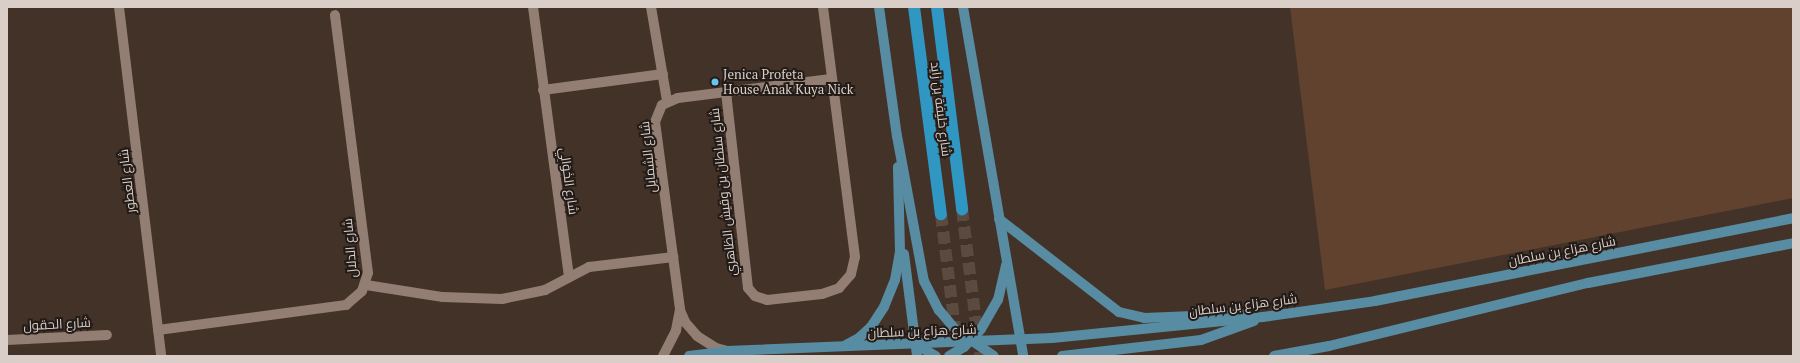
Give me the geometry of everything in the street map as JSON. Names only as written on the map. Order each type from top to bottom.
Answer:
[{"type":"highway","name":"شارع خليفة بن زايد","points":[[914,7],[941,214]]},
{"type":"highway","name":"شارع خليفة بن زايد","points":[[937,7],[962,209]]},
{"type":"main road","points":[[879,7],[897,136],[924,281],[944,316],[970,342],[994,356]]},
{"type":"main road","points":[[963,7],[999,219],[1007,255],[1023,356]]},
{"type":"main road","points":[[897,136],[905,272],[917,356]]},
{"type":"main road","points":[[838,347],[866,333],[884,307],[895,280],[900,251],[897,136]]},
{"type":"main road","name":"شارع هزاع بن سلطان","points":[[689,356],[726,351],[1021,340],[1263,317],[1375,301],[1793,218]]},
{"type":"main road","points":[[999,219],[1120,312],[1144,318],[1230,314],[1263,317]]},
{"type":"main road","points":[[1274,356],[1329,346],[1588,283],[1793,243]]},
{"type":"main road","points":[[949,356],[970,342],[981,329],[998,300],[1003,283],[1007,255]]},
{"type":"main road","points":[[1062,356],[1201,340],[1263,317]]},
{"type":"main road","points":[[915,344],[936,356]]},
{"type":"street","name":"شارع العطور","points":[[119,7],[162,355]]},
{"type":"street","name":"شارع الخَوَالِي","points":[[533,7],[569,276]]},
{"type":"street","points":[[651,7],[667,101],[831,78]]},
{"type":"street","name":"شارع سلطان بن وقيش الظاهري","points":[[726,92],[748,288],[755,296],[767,300],[822,294],[839,288],[851,274],[855,257],[823,7]]},
{"type":"street","name":"شارع الدلال","points":[[158,330],[346,305],[358,297],[366,285],[368,273],[335,15]]},
{"type":"street","points":[[543,90],[663,74]]},
{"type":"street","name":"شارع الشمايل","points":[[667,101],[658,111],[655,122],[680,308],[685,322],[697,336],[716,348],[726,351]]},
{"type":"street","points":[[366,285],[443,297],[502,299],[545,290],[569,276],[589,267],[673,257]]},
{"type":"street","name":"شارع الشمايل","points":[[663,356],[676,330],[680,308]]},
{"type":"street","name":"شارع الحقول","points":[[7,340],[107,335]]},
{"type":"shaded area","points":[[1290,7],[1793,7],[1793,198],[1325,290]]},
{"type":"tunnel","points":[[962,209],[980,356]]},
{"type":"tunnel","points":[[941,214],[956,336]]},
{"type":"place","name":"Jenica Profeta House Anak Kuya Nick","points":[[715,82]]}]
